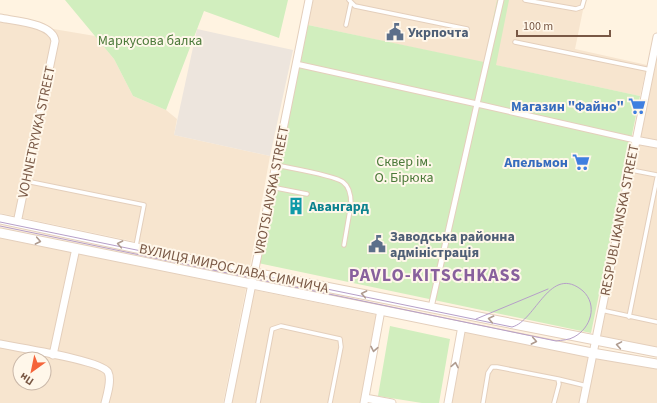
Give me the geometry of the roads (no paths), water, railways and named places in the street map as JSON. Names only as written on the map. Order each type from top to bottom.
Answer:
[{"type":"street","name":"VROTSLAVSKA STREET","points":[[228,403],[309,0]]},
{"type":"street","points":[[432,303],[501,0]]},
{"type":"street","name":"VOHNETRYVKA STREET","points":[[0,18],[36,25],[46,29],[54,35],[55,41],[17,223]]},
{"type":"street","name":"RESPUBLIKANSKA STREET","points":[[583,403],[594,340],[657,37]]},
{"type":"street","points":[[296,64],[657,144]]},
{"type":"street","name":"ВУЛИЦЯ МИРОСЛАВА СИМЧИЧА","points":[[0,219],[254,272],[657,352]]},
{"type":"street","name":"ВУЛИЦЯ МИРОСЛАВА СИМЧИЧА","points":[[0,233],[592,353],[657,364]]},
{"type":"street","points":[[53,355],[76,248]]},
{"type":"street","points":[[381,310],[364,401],[392,403]]},
{"type":"street","points":[[448,403],[462,326]]},
{"type":"street","points":[[0,344],[84,361],[105,369],[109,376],[105,403]]},
{"type":"lane","points":[[525,0],[576,9],[582,8],[584,0]]},
{"type":"lane","points":[[346,25],[350,1]]},
{"type":"lane","points":[[350,1],[355,6],[467,29]]},
{"type":"lane","points":[[514,42],[650,70]]},
{"type":"lane","points":[[276,166],[338,179],[347,186],[351,197],[351,204],[344,245]]},
{"type":"lane","points":[[629,169],[657,176],[629,317]]},
{"type":"lane","points":[[26,181],[144,205],[136,247]]},
{"type":"lane","points":[[271,187],[307,194]]},
{"type":"lane","points":[[601,310],[657,322]]},
{"type":"lane","points":[[258,403],[272,329],[281,326],[337,337],[342,342],[330,403]]},
{"type":"lane","points":[[483,403],[488,373],[492,367],[587,386]]},
{"type":"lane","points":[[554,403],[559,384],[558,379]]},
{"type":"tram line","points":[[0,222],[512,327],[521,323],[552,289],[561,284],[571,284],[583,291],[588,297],[591,309],[590,316],[585,328],[580,333],[570,339],[556,341],[0,226]]},
{"type":"tram line","points":[[476,319],[548,289]]},
{"type":"place","name":"Укрпочта","points":[[395,32]]},
{"type":"place","name":"Магазин \"Файно\"","points":[[637,106]]},
{"type":"place","name":"Апельмон","points":[[581,162]]},
{"type":"place","name":"Авангард","points":[[296,206]]},
{"type":"place","name":"Заводська районна адміністрація","points":[[377,244]]},
{"type":"district","name":"PAVLO-KITSCHKASS","points":[[435,275]]},
{"type":"park label","name":"Маркусова балка","points":[[150,40]]},
{"type":"park label","name":"Сквер ім. О. Бірюка","points":[[404,170]]}]
